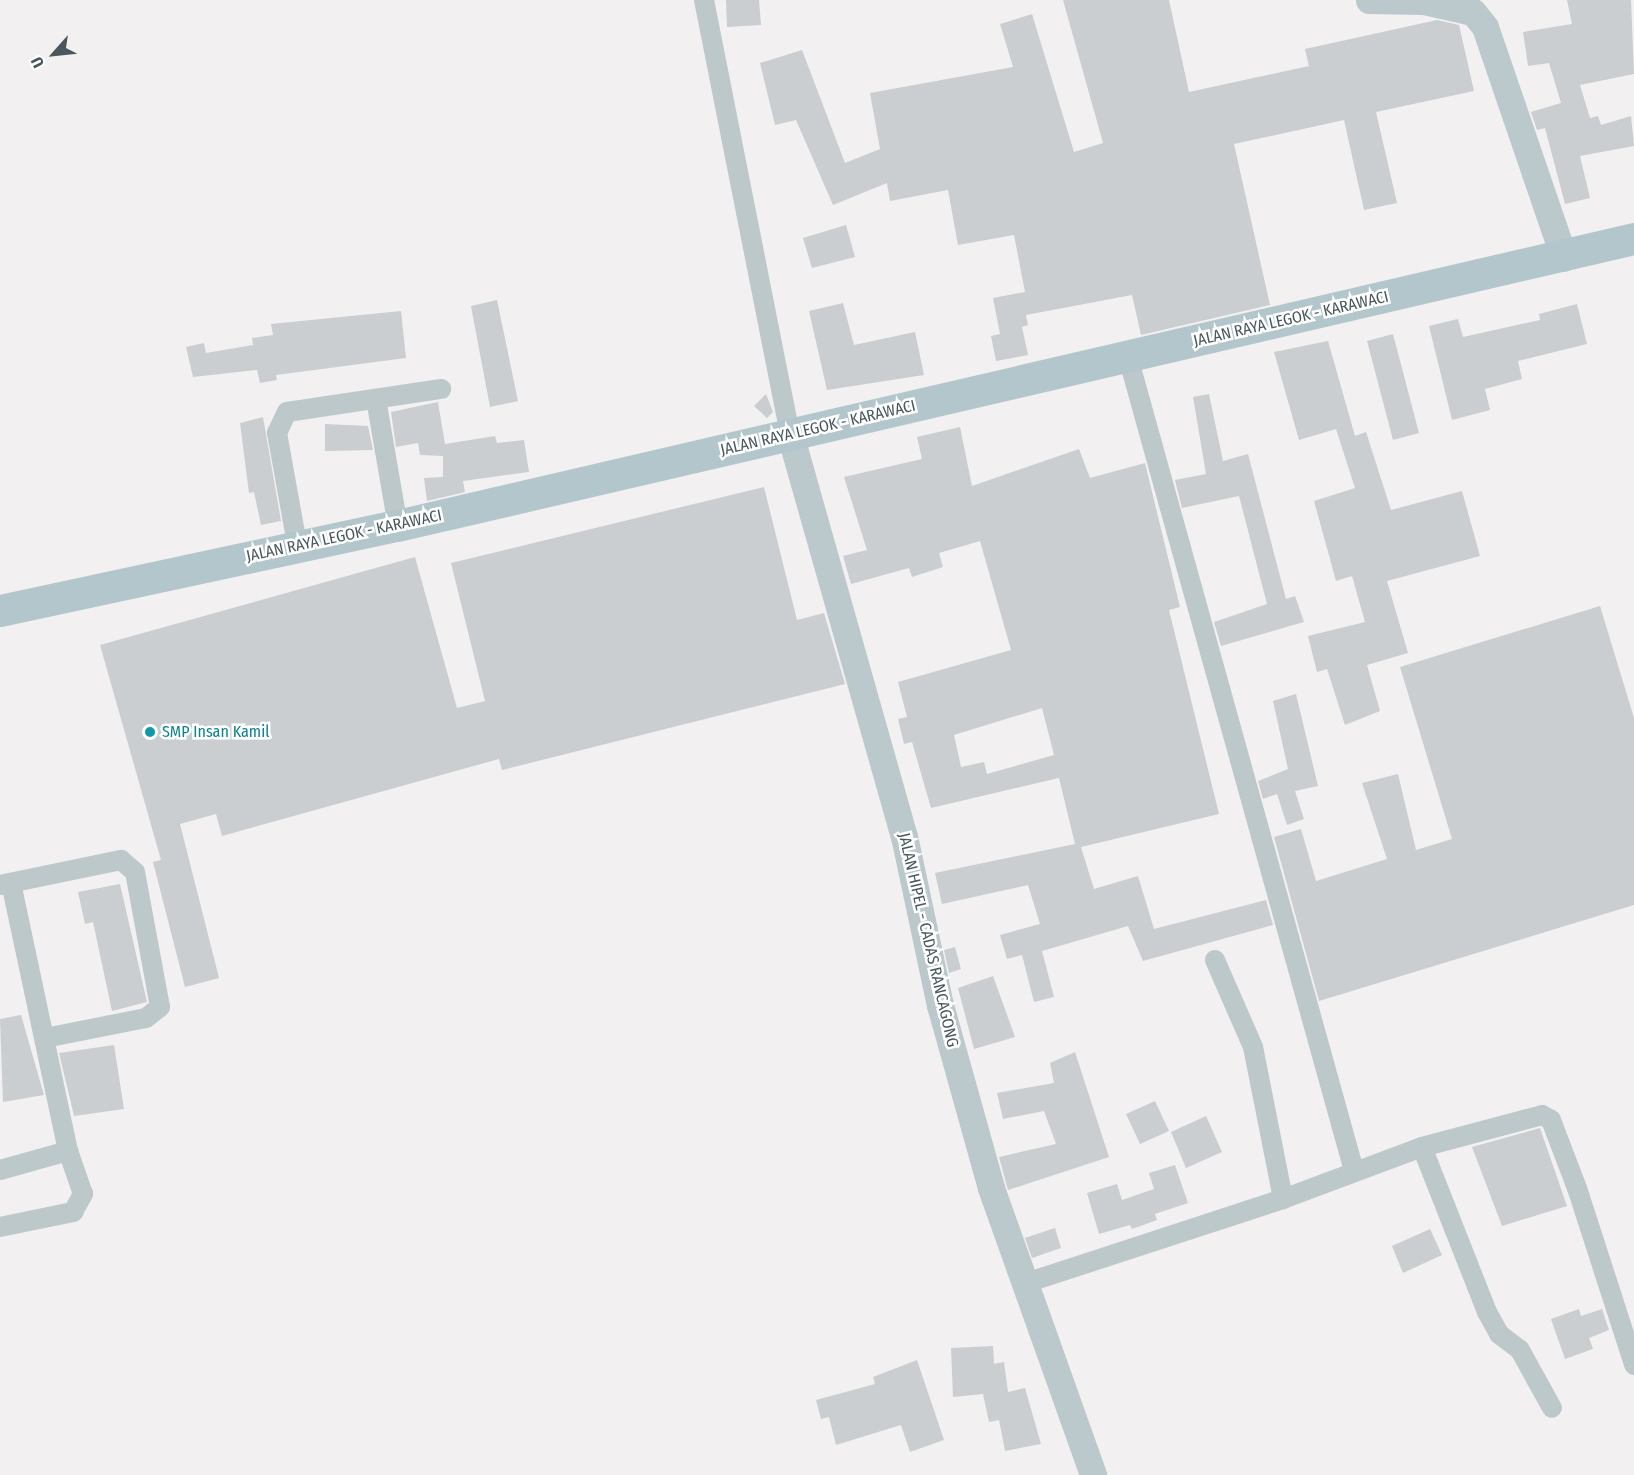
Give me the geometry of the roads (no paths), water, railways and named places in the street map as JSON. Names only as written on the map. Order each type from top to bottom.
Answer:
[{"type":"main road","name":"JALAN RAYA LEGOK - KARAWACI","points":[[0,611],[297,544],[398,526],[790,434],[1564,258],[1634,239]]},
{"type":"street","points":[[704,0],[790,434]]},
{"type":"street","points":[[1369,0],[1424,1],[1473,12],[1485,27],[1564,258]]},
{"type":"street","points":[[1128,357],[1354,1171]]},
{"type":"street","points":[[297,544],[278,422],[295,409],[441,389]]},
{"type":"street","points":[[376,399],[398,526]]},
{"type":"street","name":"JALAN HIPEL - CADAS RANCAGONG","points":[[790,434],[904,836],[940,1005],[1023,1284],[1093,1475]]},
{"type":"street","points":[[0,1227],[80,1208],[83,1194],[68,1151],[45,1038],[6,884],[122,860],[135,872],[160,1007],[146,1018],[45,1038]]},
{"type":"street","points":[[1215,960],[1253,1047],[1284,1199]]},
{"type":"street","points":[[1023,1284],[1284,1199],[1422,1147],[1532,1116],[1551,1120],[1634,1365]]},
{"type":"street","points":[[1422,1147],[1487,1312],[1499,1334],[1520,1350],[1552,1408]]},
{"type":"street","points":[[0,1170],[68,1151]]},
{"type":"place","name":"SMP Insan Kamil","points":[[150,732]]}]
